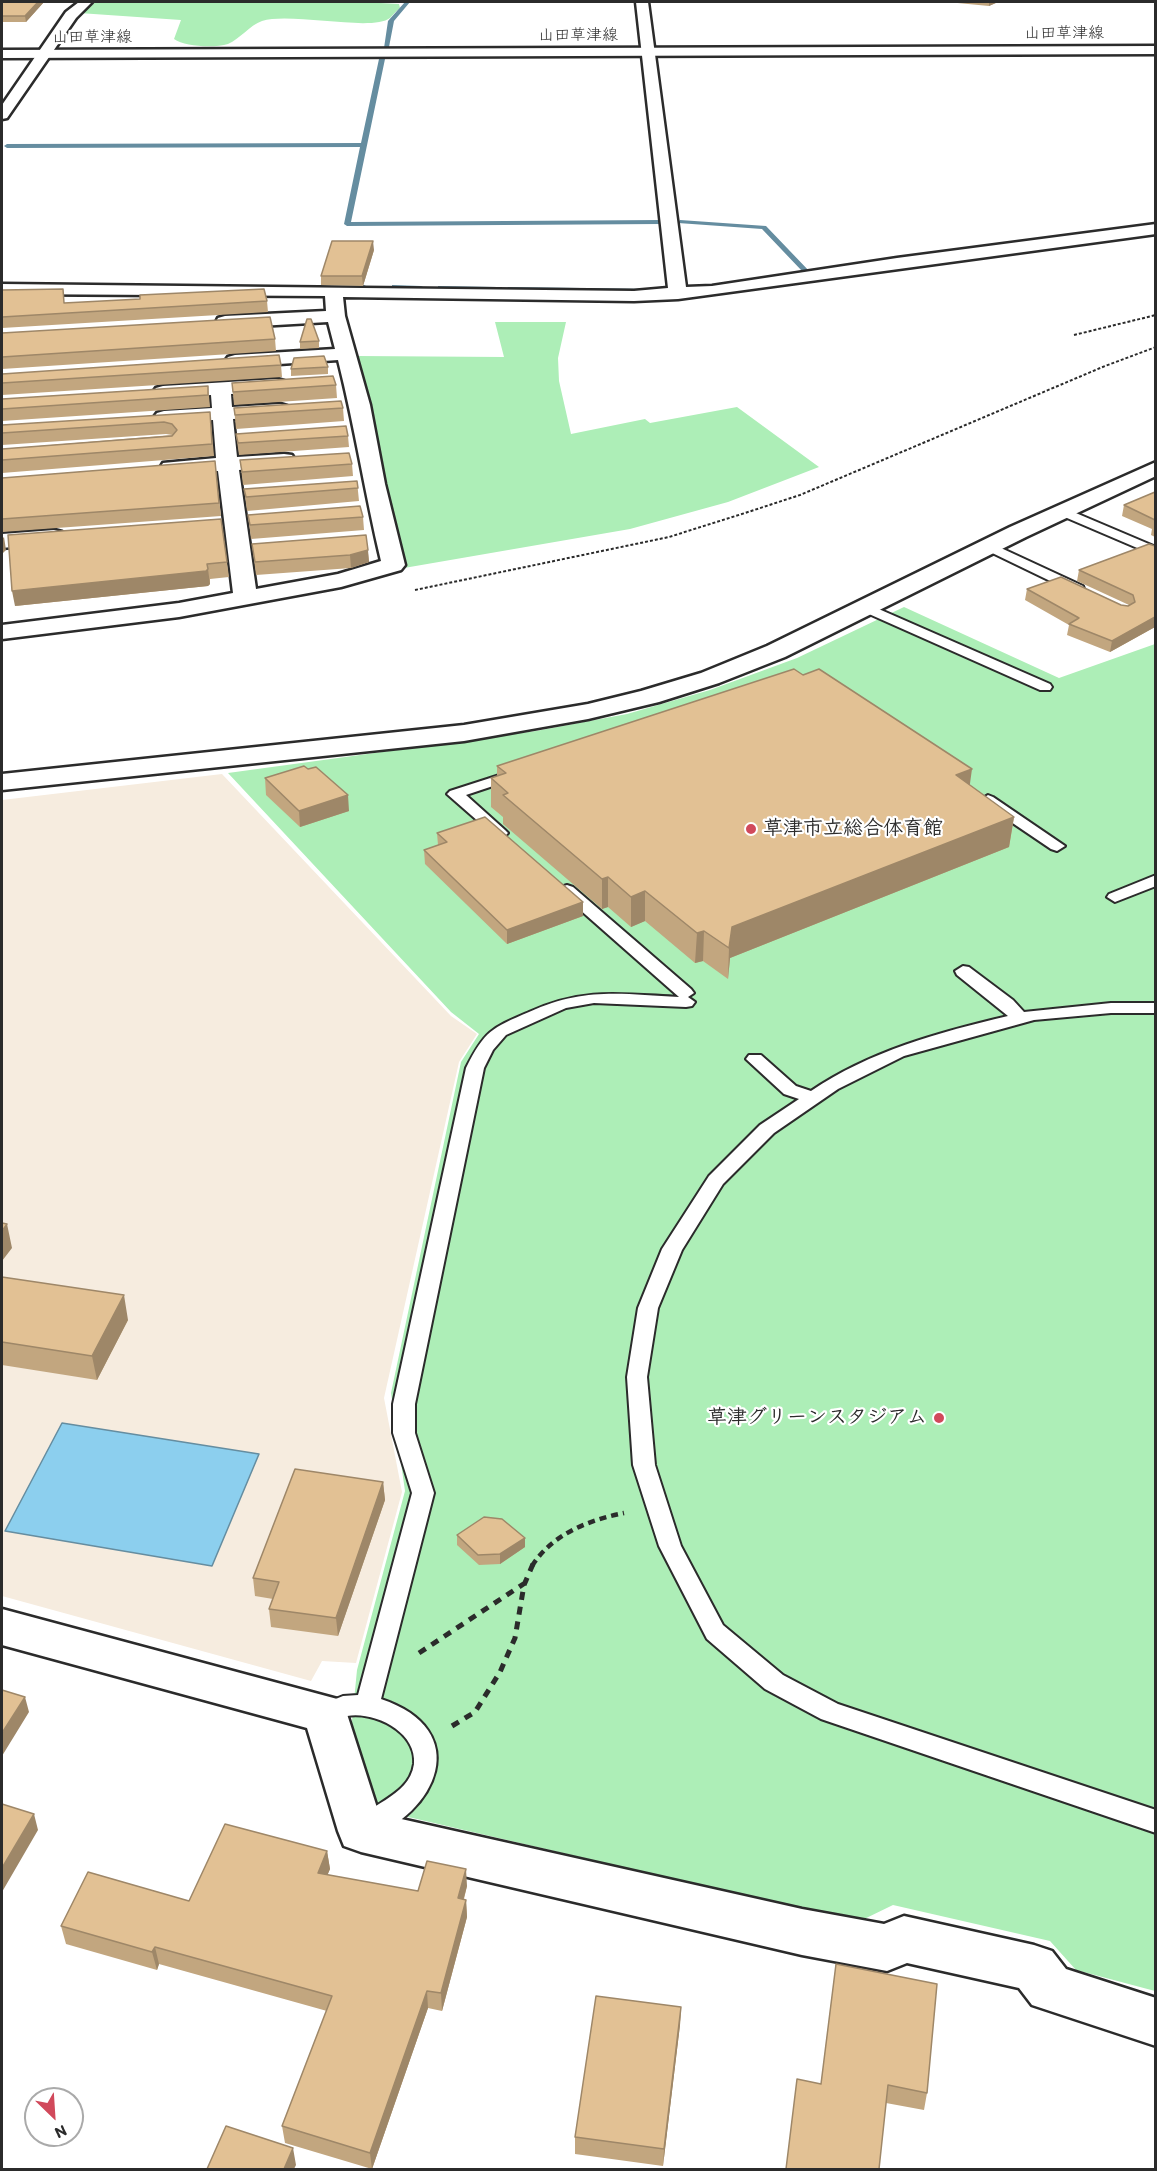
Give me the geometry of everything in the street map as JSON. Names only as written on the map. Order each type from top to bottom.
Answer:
[{"type":"street","points":[[2,115],[71,15],[86,2]]},
{"type":"street","points":[[642,2],[678,294]]},
{"type":"street","name":"山田草津線","points":[[2,54],[1155,50]]},
{"type":"street","points":[[2,289],[634,296],[678,294],[1155,229]]},
{"type":"street","points":[[2,632],[179,610],[341,580],[393,565],[375,538],[369,510],[374,484],[370,455],[360,405],[336,315],[333,291]]},
{"type":"street","points":[[205,324],[336,315]]},
{"type":"street","points":[[245,596],[221,414],[217,362],[346,354]]},
{"type":"street","points":[[331,381],[353,380]]},
{"type":"street","points":[[140,394],[298,383]]},
{"type":"street","points":[[337,406],[360,405]]},
{"type":"street","points":[[164,448],[221,414],[302,408]]},
{"type":"street","points":[[142,418],[164,448],[227,464],[310,459]]},
{"type":"street","points":[[341,430],[364,428]]},
{"type":"street","points":[[224,438],[247,437]]},
{"type":"street","points":[[346,457],[370,455]]},
{"type":"street","points":[[2,782],[211,759],[344,748],[462,733],[579,712],[710,678],[784,649],[988,546],[1155,468]]},
{"type":"street","points":[[350,485],[374,484]]},
{"type":"street","points":[[231,494],[255,492]]},
{"type":"street","points":[[212,526],[257,518]]},
{"type":"street","points":[[2,541],[72,536]]},
{"type":"street","points":[[239,549],[261,547]]},
{"type":"street","points":[[2,1627],[346,1711],[361,1831],[802,1932],[887,1948],[904,1939],[1034,1968],[1050,1988],[1155,2022]]},
{"type":"lane","points":[[1064,512],[1155,552]]},
{"type":"lane","points":[[988,546],[1094,596]]},
{"type":"lane","points":[[865,607],[1045,687]]},
{"type":"lane","points":[[508,840],[455,794],[522,771]]},
{"type":"lane","points":[[978,794],[1057,846]]},
{"type":"lane","points":[[346,1711],[375,1675],[423,1493],[404,1433],[404,1404],[475,1068],[484,1048],[500,1031],[561,1004],[594,998],[685,998],[552,878]]},
{"type":"lane","points":[[1115,897],[1155,880]]},
{"type":"lane","points":[[963,971],[1007,1004],[1020,1018]]},
{"type":"lane","points":[[1155,1008],[1111,1008],[1020,1018],[898,1053],[832,1084],[767,1129],[716,1180],[672,1249],[648,1308],[637,1377],[644,1465],[670,1546],[715,1632],[774,1682],[830,1712],[1155,1822]]},
{"type":"lane","points":[[755,1059],[790,1090],[813,1098]]},
{"type":"lane","points":[[346,1711],[380,1710],[408,1723],[422,1742],[427,1763],[417,1785],[403,1802],[361,1831]]},
{"type":"path","points":[[1074,335],[1155,315]]},
{"type":"path","points":[[406,592],[552,559],[669,537],[800,495],[1155,347]]},
{"type":"path","points":[[422,1742],[475,1712],[509,1655],[517,1631],[530,1570],[547,1547],[577,1528],[614,1514],[658,1507]]},
{"type":"path","points":[[375,1675],[424,1650],[526,1583]]},
{"type":"shaded area","points":[[222,774],[451,1016],[477,1034],[459,1062],[384,1398],[402,1492],[356,1663],[322,1661],[311,1681],[2,1596],[2,800]]},
{"type":"green space","points":[[96,2],[362,2],[399,4],[400,8],[390,18],[381,22],[349,23],[292,19],[262,21],[228,44],[208,46],[185,44],[174,39],[181,20],[79,13]]},
{"type":"green space","points":[[495,322],[566,322],[558,358],[559,381],[571,434],[645,419],[650,423],[737,407],[819,467],[728,502],[630,529],[404,568],[357,356],[504,357]]},
{"type":"green space","points":[[904,607],[1059,678],[1155,644],[1155,1991],[1076,1970],[1050,1941],[893,1905],[858,1922],[374,1809],[351,1731],[357,1670],[405,1491],[391,1393],[461,1062],[479,1034],[451,1012],[228,773],[536,731],[627,714],[710,690],[797,658]]},
{"type":"water","points":[[62,1423],[259,1454],[212,1566],[5,1531]]},
{"type":"building","points":[[2,2],[38,2],[25,16],[2,16]]},
{"type":"building","points":[[332,241],[373,241],[362,276],[321,276]]},
{"type":"building","points":[[63,289],[64,303],[140,299],[140,295],[264,289],[267,301],[2,317],[2,290]]},
{"type":"building","points":[[270,317],[275,339],[2,357],[2,333]]},
{"type":"building","points":[[307,319],[311,319],[319,341],[300,342]]},
{"type":"building","points":[[279,355],[281,365],[2,383],[2,374]]},
{"type":"building","points":[[324,356],[328,367],[291,369],[294,358]]},
{"type":"building","points":[[333,376],[336,385],[233,392],[232,383]]},
{"type":"building","points":[[208,386],[208,395],[2,409],[2,399]]},
{"type":"building","points":[[341,401],[343,408],[235,415],[234,408]]},
{"type":"building","points":[[210,412],[212,444],[2,460],[2,449],[172,436],[177,430],[172,424],[164,422],[2,433],[2,425]]},
{"type":"building","points":[[346,426],[348,436],[238,443],[236,434]]},
{"type":"building","points":[[349,453],[352,464],[242,472],[240,460]]},
{"type":"building","points":[[215,461],[219,503],[2,519],[2,478]]},
{"type":"building","points":[[357,481],[358,488],[246,497],[244,489]]},
{"type":"building","points":[[1155,492],[1155,520],[1124,505]]},
{"type":"building","points":[[360,506],[363,517],[250,525],[248,515]]},
{"type":"building","points":[[221,519],[227,562],[207,564],[206,571],[12,591],[8,535]]},
{"type":"building","points":[[366,535],[368,550],[350,555],[255,562],[252,544]]},
{"type":"building","points":[[1149,544],[1155,546],[1155,617],[1112,641],[1069,624],[1079,618],[1027,589],[1061,577],[1121,605],[1128,606],[1135,602],[1133,595],[1079,570]]},
{"type":"building","name":"草津市立総合体育館","points":[[794,669],[803,675],[819,669],[972,769],[956,775],[1014,817],[732,927],[729,948],[704,931],[697,933],[645,891],[631,897],[608,877],[602,879],[503,795],[508,793],[491,778],[506,773],[497,766]]},
{"type":"building","points":[[304,766],[308,769],[316,767],[348,795],[299,811],[265,778]]},
{"type":"building","points":[[485,817],[583,902],[507,930],[424,850],[447,842],[437,833]]},
{"type":"building","points":[[2,1277],[124,1295],[92,1356],[2,1342]]},
{"type":"building","points":[[295,1469],[383,1482],[336,1618],[269,1609],[279,1582],[253,1578]]},
{"type":"building","points":[[484,1517],[502,1519],[525,1538],[500,1554],[478,1555],[457,1535]]},
{"type":"building","points":[[2,1690],[25,1697],[2,1733]]},
{"type":"building","points":[[2,1804],[34,1814],[2,1868]]},
{"type":"building","points":[[225,1824],[327,1851],[318,1873],[418,1891],[427,1861],[466,1869],[458,1898],[466,1900],[441,1993],[427,1991],[370,2153],[282,2126],[332,1996],[155,1947],[152,1952],[61,1926],[88,1872],[189,1901]]},
{"type":"building","points":[[836,1964],[937,1984],[927,2093],[888,2085],[879,2169],[786,2169],[797,2079],[821,2084]]},
{"type":"building","points":[[596,1996],[681,2007],[664,2149],[575,2137]]},
{"type":"building","points":[[226,2126],[293,2148],[284,2169],[207,2169]]},
{"type":"waterway","points":[[386,47],[391,21],[407,2]]},
{"type":"waterway","points":[[364,145],[382,59]]},
{"type":"waterway","points":[[7,146],[364,145]]},
{"type":"waterway","points":[[364,145],[347,224],[661,222]]},
{"type":"waterway","points":[[680,222],[764,227],[807,273],[804,273]]},
{"type":"waterway","points":[[323,288],[364,287]]},
{"type":"waterway","points":[[395,287],[421,288]]},
{"type":"waterway","points":[[441,288],[497,289]]},
{"type":"waterway","points":[[511,289],[653,291]]},
{"type":"place","name":"草津市立総合体育館","points":[[751,829]]},
{"type":"place","name":"草津グリーンスタジアム","points":[[939,1418]]}]
